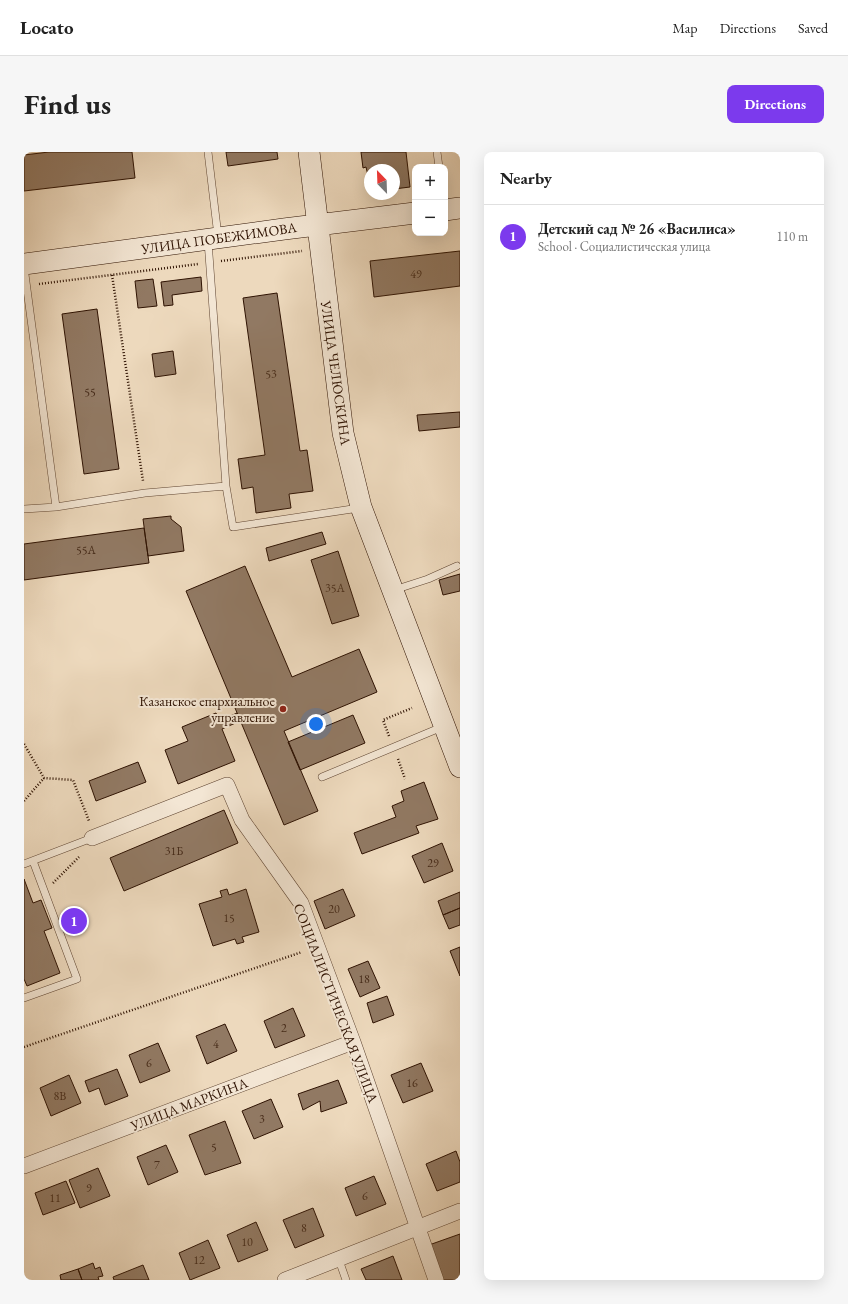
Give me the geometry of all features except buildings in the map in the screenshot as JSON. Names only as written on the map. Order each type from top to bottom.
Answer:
[{"type":"main road","name":"УЛИЦА ЧЕЛЮСКИНА","points":[[309,152],[343,433],[361,507],[460,767]]},
{"type":"main road","points":[[448,210],[460,208]]},
{"type":"main road","name":"УЛИЦА ПОБЕЖИМОВА","points":[[24,266],[213,239],[412,213]]},
{"type":"street","name":"СОЦИАЛИСТИЧЕСКАЯ УЛИЦА","points":[[94,838],[227,785],[242,820],[301,903],[353,1042],[436,1280]]},
{"type":"street","name":"УЛИЦА МАРКИНА","points":[[24,1166],[353,1042]]},
{"type":"street","points":[[285,1280],[339,1260],[460,1211]]},
{"type":"lane","points":[[208,152],[213,239],[210,262],[226,486],[233,527],[361,507]]},
{"type":"lane","points":[[437,152],[439,164]]},
{"type":"lane","points":[[24,266],[56,507]]},
{"type":"lane","points":[[24,510],[56,507],[145,493],[226,486]]},
{"type":"lane","points":[[392,591],[428,579],[456,566]]},
{"type":"lane","points":[[322,777],[444,726]]},
{"type":"lane","points":[[24,864],[94,838]]},
{"type":"lane","points":[[24,998],[77,979],[33,861]]},
{"type":"lane","points":[[339,1260],[346,1280]]},
{"type":"path","points":[[26,285],[320,249]]},
{"type":"path","points":[[112,275],[145,493]]},
{"type":"path","points":[[24,744],[44,778]]},
{"type":"path","points":[[24,801],[44,778]]},
{"type":"path","points":[[44,778],[73,780],[94,838],[94,843],[44,891]]},
{"type":"path","points":[[24,1047],[318,946]]},
{"type":"place","name":"Казанское епархиальное управление","points":[[283,709]]},
{"type":"place","name":"Детский сад № 26 «Василиса»","points":[[74,921]]}]
